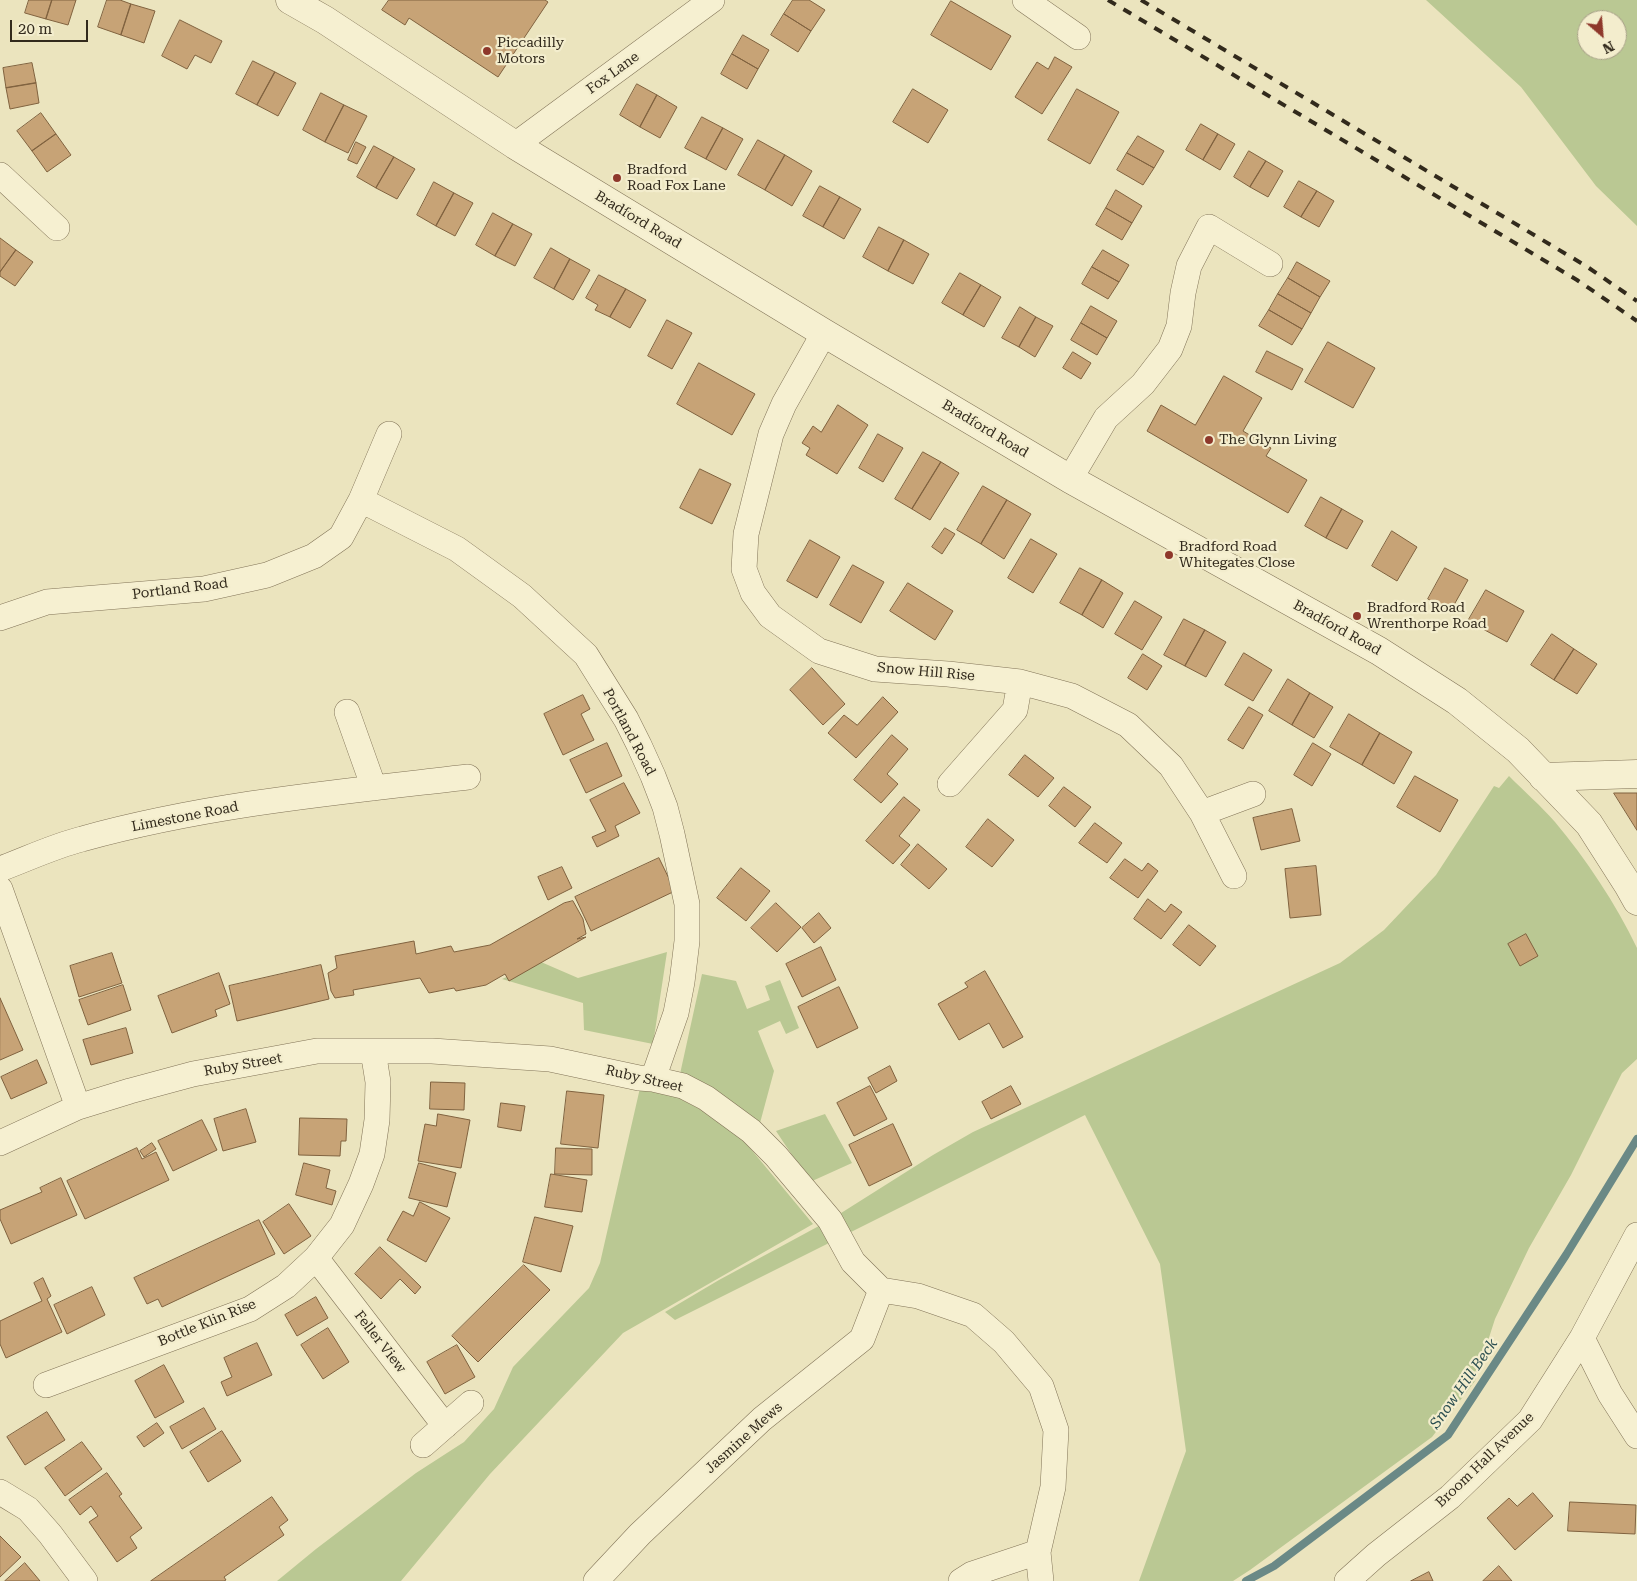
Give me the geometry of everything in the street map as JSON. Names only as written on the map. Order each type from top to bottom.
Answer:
[{"type":"street","name":"Bradford Road","points":[[290,0],[325,20],[515,145],[824,333],[1070,479],[1387,656],[1457,701],[1518,750],[1588,824],[1637,901]]},
{"type":"street","name":"Fox Lane","points":[[515,145],[712,0]]},
{"type":"street","points":[[1025,0],[1078,37]]},
{"type":"street","points":[[0,175],[57,228]]},
{"type":"street","points":[[1070,479],[1106,418],[1143,384],[1170,349],[1178,326],[1189,266],[1209,227],[1270,264]]},
{"type":"street","name":"Snow Hill Rise","points":[[824,333],[784,404],[771,434],[746,534],[744,569],[753,593],[770,616],[819,651],[875,669],[948,674],[1020,682],[1072,696],[1128,725],[1171,766],[1202,813],[1234,876]]},
{"type":"street","name":"Portland Road","points":[[0,618],[47,602],[204,589],[267,575],[314,556],[341,537],[361,500],[389,434]]},
{"type":"street","name":"Portland Road","points":[[361,500],[457,548],[522,596],[586,656],[621,711],[639,745],[665,807],[686,904],[687,941],[682,982],[676,1012],[653,1079]]},
{"type":"street","points":[[950,784],[1016,710],[1020,682]]},
{"type":"street","points":[[347,712],[374,788]]},
{"type":"street","points":[[1543,777],[1637,774]]},
{"type":"street","name":"Limestone Road","points":[[0,869],[81,839],[191,814],[316,794],[468,777]]},
{"type":"street","points":[[1202,813],[1253,794]]},
{"type":"street","points":[[0,889],[78,1107]]},
{"type":"street","name":"Ruby Street","points":[[0,1143],[78,1107],[130,1091],[193,1074],[317,1051],[432,1051],[550,1060],[683,1086],[706,1098],[760,1139],[830,1220],[853,1262],[881,1290]]},
{"type":"street","name":"Bottle Klin Rise","points":[[46,1385],[250,1309],[286,1286],[316,1258],[342,1225],[361,1184],[372,1154],[377,1120],[378,1082],[373,1051]]},
{"type":"street","name":"Broom Hall Avenue","points":[[1347,1581],[1376,1555],[1450,1497],[1530,1420],[1582,1338],[1637,1236]]},
{"type":"street","name":"Feller View","points":[[316,1258],[445,1426]]},
{"type":"street","points":[[881,1290],[918,1296],[973,1315],[1004,1342],[1041,1386],[1056,1430],[1053,1488],[1038,1552],[1041,1581]]},
{"type":"street","name":"Jasmine Mews","points":[[596,1581],[640,1534],[762,1419],[862,1339],[881,1290]]},
{"type":"street","points":[[1582,1338],[1610,1394],[1637,1436]]},
{"type":"street","points":[[422,1445],[471,1403]]},
{"type":"street","points":[[0,1492],[28,1509],[50,1534],[85,1581]]},
{"type":"street","points":[[961,1581],[972,1574],[1038,1552]]},
{"type":"green space","points":[[1426,0],[1637,0],[1637,226],[1596,186],[1521,87]]},
{"type":"green space","points":[[1509,776],[1550,816],[1567,836],[1600,882],[1637,948],[1637,1059],[1622,1073],[1571,1175],[1529,1248],[1495,1319],[1475,1381],[1432,1437],[1233,1581],[1139,1581],[1186,1451],[1160,1264],[1085,1115],[675,1320],[665,1312],[719,1280],[830,1220],[973,1132],[1340,963],[1384,930],[1436,875],[1494,786],[1499,788]]},
{"type":"green space","points":[[667,952],[653,1044],[584,1030],[583,1003],[502,979],[541,962],[578,978]]},
{"type":"green space","points":[[702,974],[736,981],[747,1009],[770,1000],[765,986],[780,980],[799,1028],[786,1034],[780,1021],[758,1031],[774,1071],[760,1123],[680,1074]]},
{"type":"green space","points":[[640,1088],[671,1094],[709,1114],[745,1142],[813,1224],[623,1333],[490,1474],[401,1581],[277,1581],[416,1473],[464,1442],[494,1409],[513,1367],[589,1288],[600,1263]]},
{"type":"green space","points":[[825,1114],[852,1163],[810,1182],[776,1131]]},
{"type":"building","points":[[29,0],[52,0],[46,19],[25,13]]},
{"type":"building","points":[[52,0],[76,0],[68,25],[46,19]]},
{"type":"building","points":[[107,0],[120,0],[131,4],[121,35],[98,27]]},
{"type":"building","name":"Piccadilly Motors","points":[[389,0],[545,0],[548,2],[498,77],[409,18],[405,25],[382,10]]},
{"type":"building","points":[[793,0],[809,0],[825,10],[811,31],[784,14]]},
{"type":"building","points":[[951,1],[1011,36],[991,70],[931,35]]},
{"type":"building","points":[[131,4],[155,11],[144,43],[121,35]]},
{"type":"building","points":[[784,14],[811,31],[798,52],[771,35]]},
{"type":"building","points":[[180,20],[222,41],[211,63],[195,55],[187,69],[162,56]]},
{"type":"building","points":[[743,35],[769,50],[758,69],[732,54]]},
{"type":"building","points":[[732,54],[758,69],[747,89],[721,74]]},
{"type":"building","points":[[1055,57],[1072,67],[1042,114],[1015,97],[1037,62],[1048,69]]},
{"type":"building","points":[[253,61],[275,72],[257,105],[236,94]]},
{"type":"building","points":[[32,63],[36,83],[6,88],[3,68]]},
{"type":"building","points":[[275,72],[296,83],[278,116],[257,105]]},
{"type":"building","points":[[36,83],[39,103],[10,109],[6,88]]},
{"type":"building","points":[[637,84],[657,95],[640,127],[620,115]]},
{"type":"building","points":[[913,89],[948,110],[928,143],[893,122]]},
{"type":"building","points":[[1077,89],[1119,112],[1090,164],[1048,140]]},
{"type":"building","points":[[321,93],[344,105],[325,142],[303,130]]},
{"type":"building","points":[[657,95],[677,107],[660,138],[640,127]]},
{"type":"building","points":[[344,105],[367,116],[348,153],[325,142]]},
{"type":"building","points":[[41,113],[56,134],[32,151],[17,131]]},
{"type":"building","points":[[702,117],[723,128],[706,159],[685,148]]},
{"type":"building","points":[[1201,124],[1218,134],[1203,160],[1186,150]]},
{"type":"building","points":[[723,128],[743,139],[726,170],[706,159]]},
{"type":"building","points":[[56,134],[71,155],[47,172],[32,151]]},
{"type":"building","points":[[1218,134],[1235,144],[1220,170],[1203,160]]},
{"type":"building","points":[[1138,136],[1164,151],[1154,168],[1127,153]]},
{"type":"building","points":[[758,140],[785,155],[765,190],[738,175]]},
{"type":"building","points":[[356,142],[366,147],[357,164],[348,160]]},
{"type":"building","points":[[374,146],[394,157],[376,188],[357,177]]},
{"type":"building","points":[[1249,151],[1266,161],[1250,187],[1234,177]]},
{"type":"building","points":[[1127,153],[1154,168],[1143,185],[1117,170]]},
{"type":"building","points":[[785,155],[812,171],[792,206],[765,190]]},
{"type":"building","points":[[394,157],[415,169],[397,199],[376,188]]},
{"type":"building","points":[[1266,161],[1283,171],[1268,197],[1250,187]]},
{"type":"building","points":[[1299,181],[1317,191],[1301,217],[1284,207]]},
{"type":"building","points":[[434,182],[454,193],[436,226],[417,215]]},
{"type":"building","points":[[820,186],[840,197],[823,227],[803,216]]},
{"type":"building","points":[[1116,190],[1142,206],[1132,223],[1106,208]]},
{"type":"building","points":[[1317,191],[1334,201],[1319,227],[1301,217]]},
{"type":"building","points":[[454,193],[473,203],[455,236],[436,226]]},
{"type":"building","points":[[840,197],[861,209],[844,239],[823,227]]},
{"type":"building","points":[[1106,208],[1132,223],[1122,240],[1096,225]]},
{"type":"building","points":[[493,213],[513,224],[495,256],[476,245]]},
{"type":"building","points":[[513,224],[532,234],[515,266],[495,256]]},
{"type":"building","points":[[879,227],[904,240],[888,271],[863,257]]},
{"type":"building","points":[[0,238],[16,250],[0,272]]},
{"type":"building","points":[[904,240],[929,254],[913,284],[888,271]]},
{"type":"building","points":[[551,248],[570,259],[554,289],[534,278]]},
{"type":"building","points":[[16,250],[33,262],[15,286],[0,276],[0,272]]},
{"type":"building","points":[[1103,250],[1129,265],[1119,282],[1092,267]]},
{"type":"building","points":[[570,259],[590,270],[573,300],[554,289]]},
{"type":"building","points":[[1297,262],[1330,281],[1320,297],[1288,278]]},
{"type":"building","points":[[1092,267],[1119,282],[1108,299],[1082,284]]},
{"type":"building","points":[[960,273],[981,285],[963,315],[942,303]]},
{"type":"building","points":[[599,275],[626,289],[610,317],[595,310],[598,305],[586,298]]},
{"type":"building","points":[[1288,278],[1320,297],[1311,313],[1278,294]]},
{"type":"building","points":[[981,285],[1001,297],[984,327],[963,315]]},
{"type":"building","points":[[626,289],[646,300],[630,328],[610,317]]},
{"type":"building","points":[[1278,294],[1311,313],[1302,329],[1269,310]]},
{"type":"building","points":[[1091,306],[1117,321],[1107,338],[1081,323]]},
{"type":"building","points":[[1020,307],[1036,317],[1019,347],[1002,338]]},
{"type":"building","points":[[1269,310],[1302,329],[1292,345],[1259,326]]},
{"type":"building","points":[[1036,317],[1053,326],[1035,357],[1019,347]]},
{"type":"building","points":[[667,320],[692,333],[672,369],[648,356]]},
{"type":"building","points":[[1081,323],[1107,338],[1097,355],[1071,340]]},
{"type":"building","points":[[1328,342],[1375,368],[1353,408],[1305,382]]},
{"type":"building","points":[[1267,351],[1303,369],[1292,390],[1256,372]]},
{"type":"building","points":[[1073,352],[1091,363],[1081,379],[1063,368]]},
{"type":"building","points":[[699,363],[755,394],[732,435],[677,404]]},
{"type":"building","name":"The Glynn Living","points":[[1224,376],[1262,398],[1243,431],[1271,448],[1266,456],[1307,480],[1288,513],[1147,431],[1161,405],[1195,425]]},
{"type":"building","points":[[838,405],[868,425],[837,474],[806,455],[810,448],[802,443],[813,426],[821,432]]},
{"type":"building","points":[[878,434],[903,448],[883,482],[859,468]]},
{"type":"building","points":[[923,452],[941,462],[912,509],[895,499]]},
{"type":"building","points":[[941,462],[959,473],[930,520],[912,509]]},
{"type":"building","points":[[700,469],[731,484],[712,524],[680,508]]},
{"type":"building","points":[[983,486],[1007,500],[981,544],[957,530]]},
{"type":"building","points":[[1321,497],[1342,509],[1326,538],[1305,526]]},
{"type":"building","points":[[1007,500],[1031,514],[1004,559],[981,544]]},
{"type":"building","points":[[1342,509],[1363,521],[1347,549],[1326,538]]},
{"type":"building","points":[[945,528],[955,534],[942,554],[932,547]]},
{"type":"building","points":[[1392,531],[1417,547],[1397,581],[1372,566]]},
{"type":"building","points":[[1031,539],[1057,554],[1033,593],[1008,578]]},
{"type":"building","points":[[810,540],[840,557],[817,598],[787,581]]},
{"type":"building","points":[[853,565],[884,582],[861,623],[830,605]]},
{"type":"building","points":[[1080,568],[1102,580],[1082,615],[1060,603]]},
{"type":"building","points":[[1445,568],[1468,580],[1450,612],[1428,599]]},
{"type":"building","points":[[1102,580],[1123,593],[1103,628],[1082,615]]},
{"type":"building","points":[[908,583],[953,611],[935,640],[890,611]]},
{"type":"building","points":[[1486,590],[1524,611],[1507,642],[1468,621]]},
{"type":"building","points":[[1135,601],[1162,617],[1142,650],[1115,634]]},
{"type":"building","points":[[1184,619],[1205,630],[1185,666],[1164,655]]},
{"type":"building","points":[[1205,630],[1226,642],[1206,677],[1185,666]]},
{"type":"building","points":[[1552,634],[1574,649],[1554,680],[1531,665]]},
{"type":"building","points":[[1574,649],[1597,664],[1577,694],[1554,680]]},
{"type":"building","points":[[1244,653],[1272,670],[1253,701],[1225,685]]},
{"type":"building","points":[[1143,654],[1162,666],[1147,690],[1128,678]]},
{"type":"building","points":[[812,668],[845,704],[823,725],[790,690]]},
{"type":"building","points":[[1288,679],[1310,693],[1292,725],[1269,711]]},
{"type":"building","points":[[1310,693],[1333,707],[1314,738],[1292,725]]},
{"type":"building","points":[[583,695],[590,709],[581,714],[594,740],[563,755],[544,714]]},
{"type":"building","points":[[883,697],[898,712],[856,758],[828,733],[844,715],[857,725]]},
{"type":"building","points":[[1249,707],[1263,715],[1243,749],[1228,740]]},
{"type":"building","points":[[1349,714],[1380,733],[1362,765],[1330,747]]},
{"type":"building","points":[[1380,733],[1412,752],[1394,784],[1362,765]]},
{"type":"building","points":[[892,735],[908,749],[887,774],[898,784],[881,803],[854,780]]},
{"type":"building","points":[[607,743],[622,776],[586,793],[570,760]]},
{"type":"building","points":[[1313,743],[1331,754],[1312,786],[1294,775]]},
{"type":"building","points":[[1025,755],[1054,778],[1038,797],[1009,775]]},
{"type":"building","points":[[1415,776],[1458,800],[1440,832],[1397,807]]},
{"type":"building","points":[[624,783],[640,813],[615,826],[619,836],[597,847],[592,837],[606,831],[590,800]]},
{"type":"building","points":[[1064,787],[1091,807],[1075,827],[1049,806]]},
{"type":"building","points":[[1614,793],[1637,793],[1637,830]]},
{"type":"building","points":[[904,797],[920,810],[899,836],[910,845],[893,864],[866,841]]},
{"type":"building","points":[[1292,809],[1300,841],[1261,850],[1253,818]]},
{"type":"building","points":[[988,819],[1014,840],[992,867],[966,847]]},
{"type":"building","points":[[1095,823],[1122,843],[1107,863],[1079,843]]},
{"type":"building","points":[[918,844],[947,869],[929,889],[901,865]]},
{"type":"building","points":[[659,858],[675,891],[591,931],[575,897]]},
{"type":"building","points":[[1125,859],[1142,871],[1148,863],[1158,871],[1138,898],[1110,878]]},
{"type":"building","points":[[1316,866],[1321,915],[1290,918],[1285,869]]},
{"type":"building","points":[[562,867],[572,888],[548,900],[538,877]]},
{"type":"building","points":[[741,868],[770,891],[746,921],[717,898]]},
{"type":"building","points":[[1148,899],[1165,912],[1171,904],[1182,912],[1161,939],[1134,919]]},
{"type":"building","points":[[573,901],[583,919],[586,934],[577,939],[586,937],[509,981],[505,974],[486,985],[456,991],[454,988],[429,993],[420,978],[353,990],[354,995],[335,998],[331,991],[328,973],[337,968],[335,956],[414,941],[416,954],[451,946],[454,952],[490,945],[564,903]]},
{"type":"building","points":[[776,903],[801,927],[777,952],[751,928]]},
{"type":"building","points":[[819,913],[831,928],[814,943],[802,928]]},
{"type":"building","points":[[1189,925],[1216,946],[1200,966],[1173,945]]},
{"type":"building","points":[[1526,934],[1538,956],[1520,966],[1508,944]]},
{"type":"building","points":[[821,947],[836,980],[802,997],[786,964]]},
{"type":"building","points":[[112,953],[122,983],[79,997],[70,966]]},
{"type":"building","points":[[321,965],[329,999],[237,1021],[229,986]]},
{"type":"building","points":[[985,971],[1023,1037],[1003,1048],[989,1023],[959,1040],[938,1004],[968,987],[965,983]]},
{"type":"building","points":[[219,973],[230,1004],[215,1010],[217,1016],[172,1033],[158,996]]},
{"type":"building","points":[[123,985],[131,1010],[88,1025],[79,1000]]},
{"type":"building","points":[[839,987],[858,1028],[817,1048],[798,1007]]},
{"type":"building","points":[[0,998],[23,1050],[0,1060]]},
{"type":"building","points":[[126,1028],[133,1053],[91,1065],[83,1040]]},
{"type":"building","points":[[37,1060],[47,1083],[11,1099],[1,1077]]},
{"type":"building","points":[[890,1066],[897,1081],[876,1093],[868,1078]]},
{"type":"building","points":[[431,1082],[465,1083],[464,1110],[430,1109]]},
{"type":"building","points":[[870,1086],[887,1119],[854,1136],[837,1103]]},
{"type":"building","points":[[1011,1086],[1021,1104],[991,1119],[982,1102]]},
{"type":"building","points":[[567,1091],[604,1095],[598,1148],[561,1144]]},
{"type":"building","points":[[501,1103],[525,1106],[521,1131],[498,1127]]},
{"type":"building","points":[[246,1109],[256,1142],[223,1151],[214,1119]]},
{"type":"building","points":[[438,1114],[470,1120],[461,1168],[418,1161],[425,1124],[436,1126]]},
{"type":"building","points":[[300,1118],[347,1119],[346,1141],[341,1141],[340,1156],[299,1155]]},
{"type":"building","points":[[202,1120],[217,1150],[173,1171],[158,1141]]},
{"type":"building","points":[[893,1124],[912,1165],[869,1186],[849,1145]]},
{"type":"building","points":[[152,1143],[156,1149],[144,1157],[140,1151]]},
{"type":"building","points":[[137,1148],[142,1159],[156,1152],[169,1180],[85,1219],[67,1181]]},
{"type":"building","points":[[556,1148],[592,1149],[592,1175],[555,1174]]},
{"type":"building","points":[[304,1163],[330,1170],[326,1188],[336,1191],[332,1205],[296,1195]]},
{"type":"building","points":[[419,1163],[456,1173],[447,1207],[409,1198]]},
{"type":"building","points":[[551,1174],[587,1180],[582,1212],[545,1207]]},
{"type":"building","points":[[61,1178],[77,1215],[11,1244],[0,1219],[0,1210],[42,1192],[40,1188]]},
{"type":"building","points":[[420,1202],[450,1218],[426,1262],[387,1240],[403,1211],[413,1216]]},
{"type":"building","points":[[289,1204],[311,1236],[284,1254],[263,1222]]},
{"type":"building","points":[[535,1217],[573,1226],[561,1272],[523,1262]]},
{"type":"building","points":[[259,1220],[275,1254],[162,1307],[158,1299],[147,1304],[134,1278]]},
{"type":"building","points":[[380,1247],[421,1287],[415,1294],[400,1279],[381,1299],[355,1274]]},
{"type":"building","points":[[524,1265],[550,1290],[478,1362],[452,1336]]},
{"type":"building","points":[[43,1278],[51,1296],[47,1299],[62,1332],[6,1358],[0,1344],[0,1321],[42,1301],[34,1283]]},
{"type":"building","points":[[92,1287],[105,1315],[67,1334],[54,1305]]},
{"type":"building","points":[[316,1297],[328,1318],[297,1336],[285,1315]]},
{"type":"building","points":[[328,1328],[349,1362],[323,1379],[301,1345]]},
{"type":"building","points":[[257,1343],[272,1375],[227,1396],[221,1382],[232,1377],[224,1358]]},
{"type":"building","points":[[457,1345],[475,1377],[445,1394],[427,1362]]},
{"type":"building","points":[[164,1365],[184,1402],[155,1418],[135,1381]]},
{"type":"building","points":[[204,1408],[216,1429],[182,1449],[170,1427]]},
{"type":"building","points":[[47,1412],[65,1440],[25,1465],[7,1437]]},
{"type":"building","points":[[157,1423],[164,1433],[144,1447],[137,1437]]},
{"type":"building","points":[[222,1431],[241,1461],[208,1482],[190,1452]]},
{"type":"building","points":[[82,1442],[102,1469],[65,1496],[45,1468]]},
{"type":"building","points":[[107,1473],[122,1494],[119,1496],[142,1528],[130,1537],[137,1548],[117,1562],[89,1522],[98,1516],[91,1506],[80,1515],[69,1500]]},
{"type":"building","points":[[1533,1493],[1553,1516],[1515,1550],[1487,1518],[1509,1498],[1517,1506]]},
{"type":"building","points":[[272,1497],[288,1520],[279,1527],[284,1535],[224,1577],[226,1580],[151,1581]]},
{"type":"building","points":[[1570,1502],[1636,1505],[1635,1534],[1568,1531]]},
{"type":"building","points":[[0,1536],[21,1557],[0,1577]]},
{"type":"building","points":[[25,1563],[40,1581],[5,1581]]},
{"type":"building","points":[[1499,1566],[1512,1581],[1483,1581]]},
{"type":"building","points":[[1429,1572],[1433,1581],[1411,1581]]},
{"type":"waterway","name":"Snow Hill Beck","points":[[1246,1581],[1274,1566],[1448,1435],[1566,1255],[1637,1139]]},
{"type":"railway","points":[[1108,0],[1577,280],[1637,321]]},
{"type":"railway","points":[[1141,0],[1586,266],[1637,301]]},
{"type":"place","name":"Piccadilly Motors","points":[[487,51]]},
{"type":"place","name":"Bradford Road Fox Lane","points":[[617,178]]},
{"type":"place","name":"The Glynn Living","points":[[1209,440]]},
{"type":"place","name":"Bradford Road Whitegates Close","points":[[1169,555]]},
{"type":"place","name":"Bradford Road Wrenthorpe Road","points":[[1357,616]]}]
